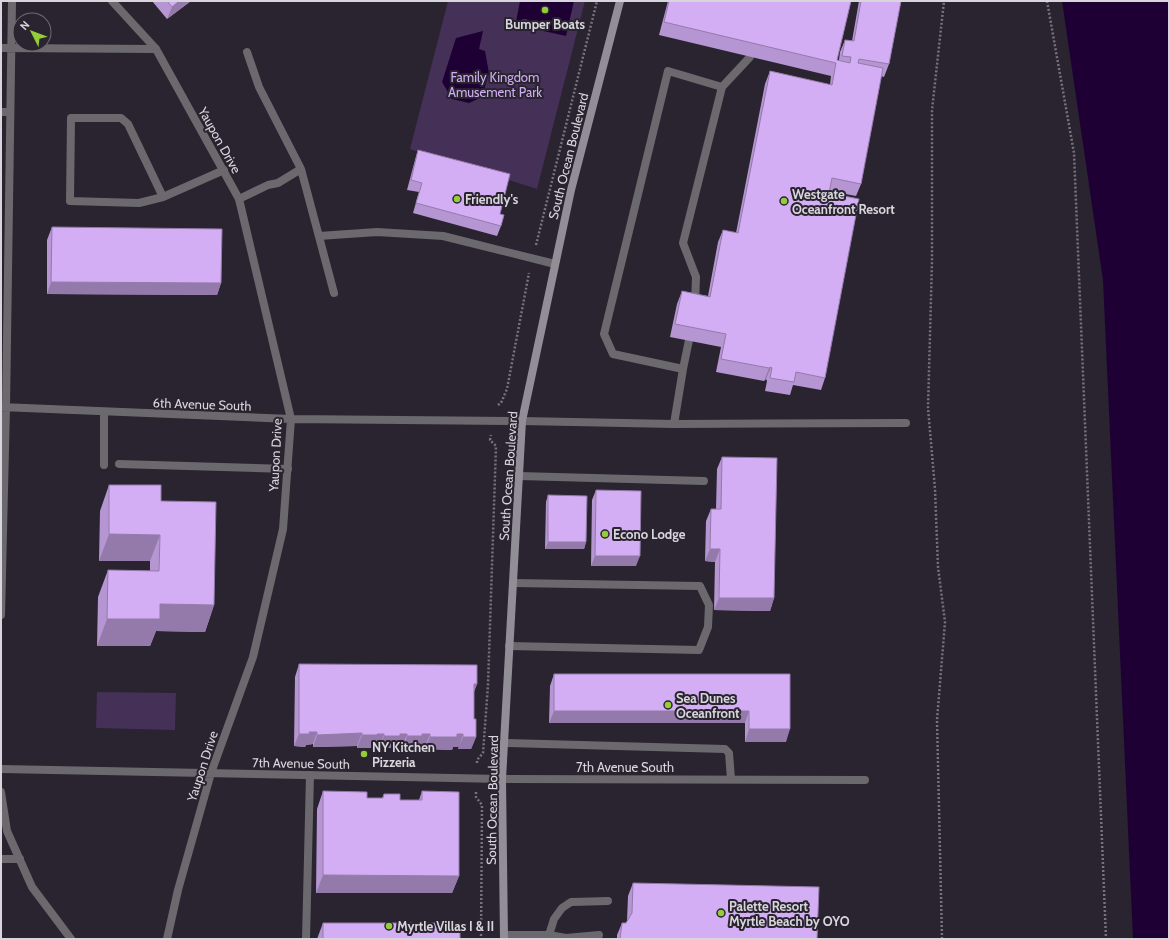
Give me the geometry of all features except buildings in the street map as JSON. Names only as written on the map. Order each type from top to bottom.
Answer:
[{"type":"main road","name":"South Ocean Boulevard","points":[[504,937],[502,779],[522,421],[571,190],[620,1]]},
{"type":"street","points":[[1,614],[3,407],[12,1]]},
{"type":"street","name":"Yaupon Drive","points":[[112,1],[156,49],[240,199],[291,419],[283,529],[253,657],[211,774],[178,890],[167,939]]},
{"type":"street","points":[[695,307],[696,277],[683,242],[722,87],[750,56],[754,40]]},
{"type":"street","points":[[1,48],[156,49]]},
{"type":"street","points":[[247,52],[260,87],[301,169],[334,293]]},
{"type":"street","points":[[683,369],[613,354],[604,334],[668,71],[722,87]]},
{"type":"street","points":[[1,112],[10,112]]},
{"type":"street","points":[[162,197],[128,124],[121,118],[71,118],[70,201],[139,204],[162,197],[224,170]]},
{"type":"street","points":[[240,199],[268,185],[278,183],[301,169]]},
{"type":"street","points":[[318,236],[376,232],[443,236],[555,264]]},
{"type":"street","points":[[674,424],[689,340]]},
{"type":"street","name":"6th Avenue South","points":[[3,407],[291,419],[674,424],[906,422]]},
{"type":"street","points":[[104,412],[104,465]]},
{"type":"street","points":[[119,464],[288,469]]},
{"type":"street","points":[[519,476],[704,481]]},
{"type":"street","points":[[509,646],[699,650],[708,627],[709,605],[700,586],[513,583]]},
{"type":"street","points":[[504,743],[725,749],[730,753],[731,779]]},
{"type":"street","name":"7th Avenue South","points":[[1,769],[502,779],[865,780]]},
{"type":"street","points":[[306,939],[310,775]]},
{"type":"street","points":[[1,792],[7,831],[32,887],[71,939]]},
{"type":"street","points":[[1,859],[20,859]]},
{"type":"street","points":[[549,935],[554,919],[562,908],[570,902],[608,902]]},
{"type":"street","points":[[504,937],[549,935],[566,938],[599,935]]},
{"type":"path","points":[[942,939],[937,720],[945,622],[938,568],[928,408],[932,262],[932,110],[944,1]]},
{"type":"path","points":[[1047,1],[1074,152],[1106,939]]},
{"type":"green space","name":"Family Kingdom Amusement Park","points":[[448,1],[585,1],[537,189],[410,149]]},
{"type":"green space","points":[[97,692],[176,693],[175,730],[96,728]]},
{"type":"shaded area","name":"Bumper Boats","points":[[520,1],[574,1],[566,36],[530,28],[527,19],[516,22]]},
{"type":"shaded area","points":[[1062,1],[1169,1],[1169,939],[1133,939],[1103,280]]},
{"type":"shaded area","points":[[483,31],[479,49],[485,51],[489,73],[482,97],[469,103],[452,99],[442,82],[456,38]]},
{"type":"place","name":"Bumper Boats","points":[[545,10]]},
{"type":"place","name":"Friendly's","points":[[457,199]]},
{"type":"place","name":"Westgate Oceanfront Resort","points":[[784,201]]},
{"type":"place","name":"Econo Lodge","points":[[605,534]]},
{"type":"place","name":"Sea Dunes Oceanfront","points":[[668,705]]},
{"type":"place","name":"NY Kitchen Pizzeria","points":[[364,754]]},
{"type":"place","name":"Palette Resort Myrtle Beach by OYO","points":[[721,913]]},
{"type":"place","name":"Myrtle Villas I & II","points":[[389,926]]}]
